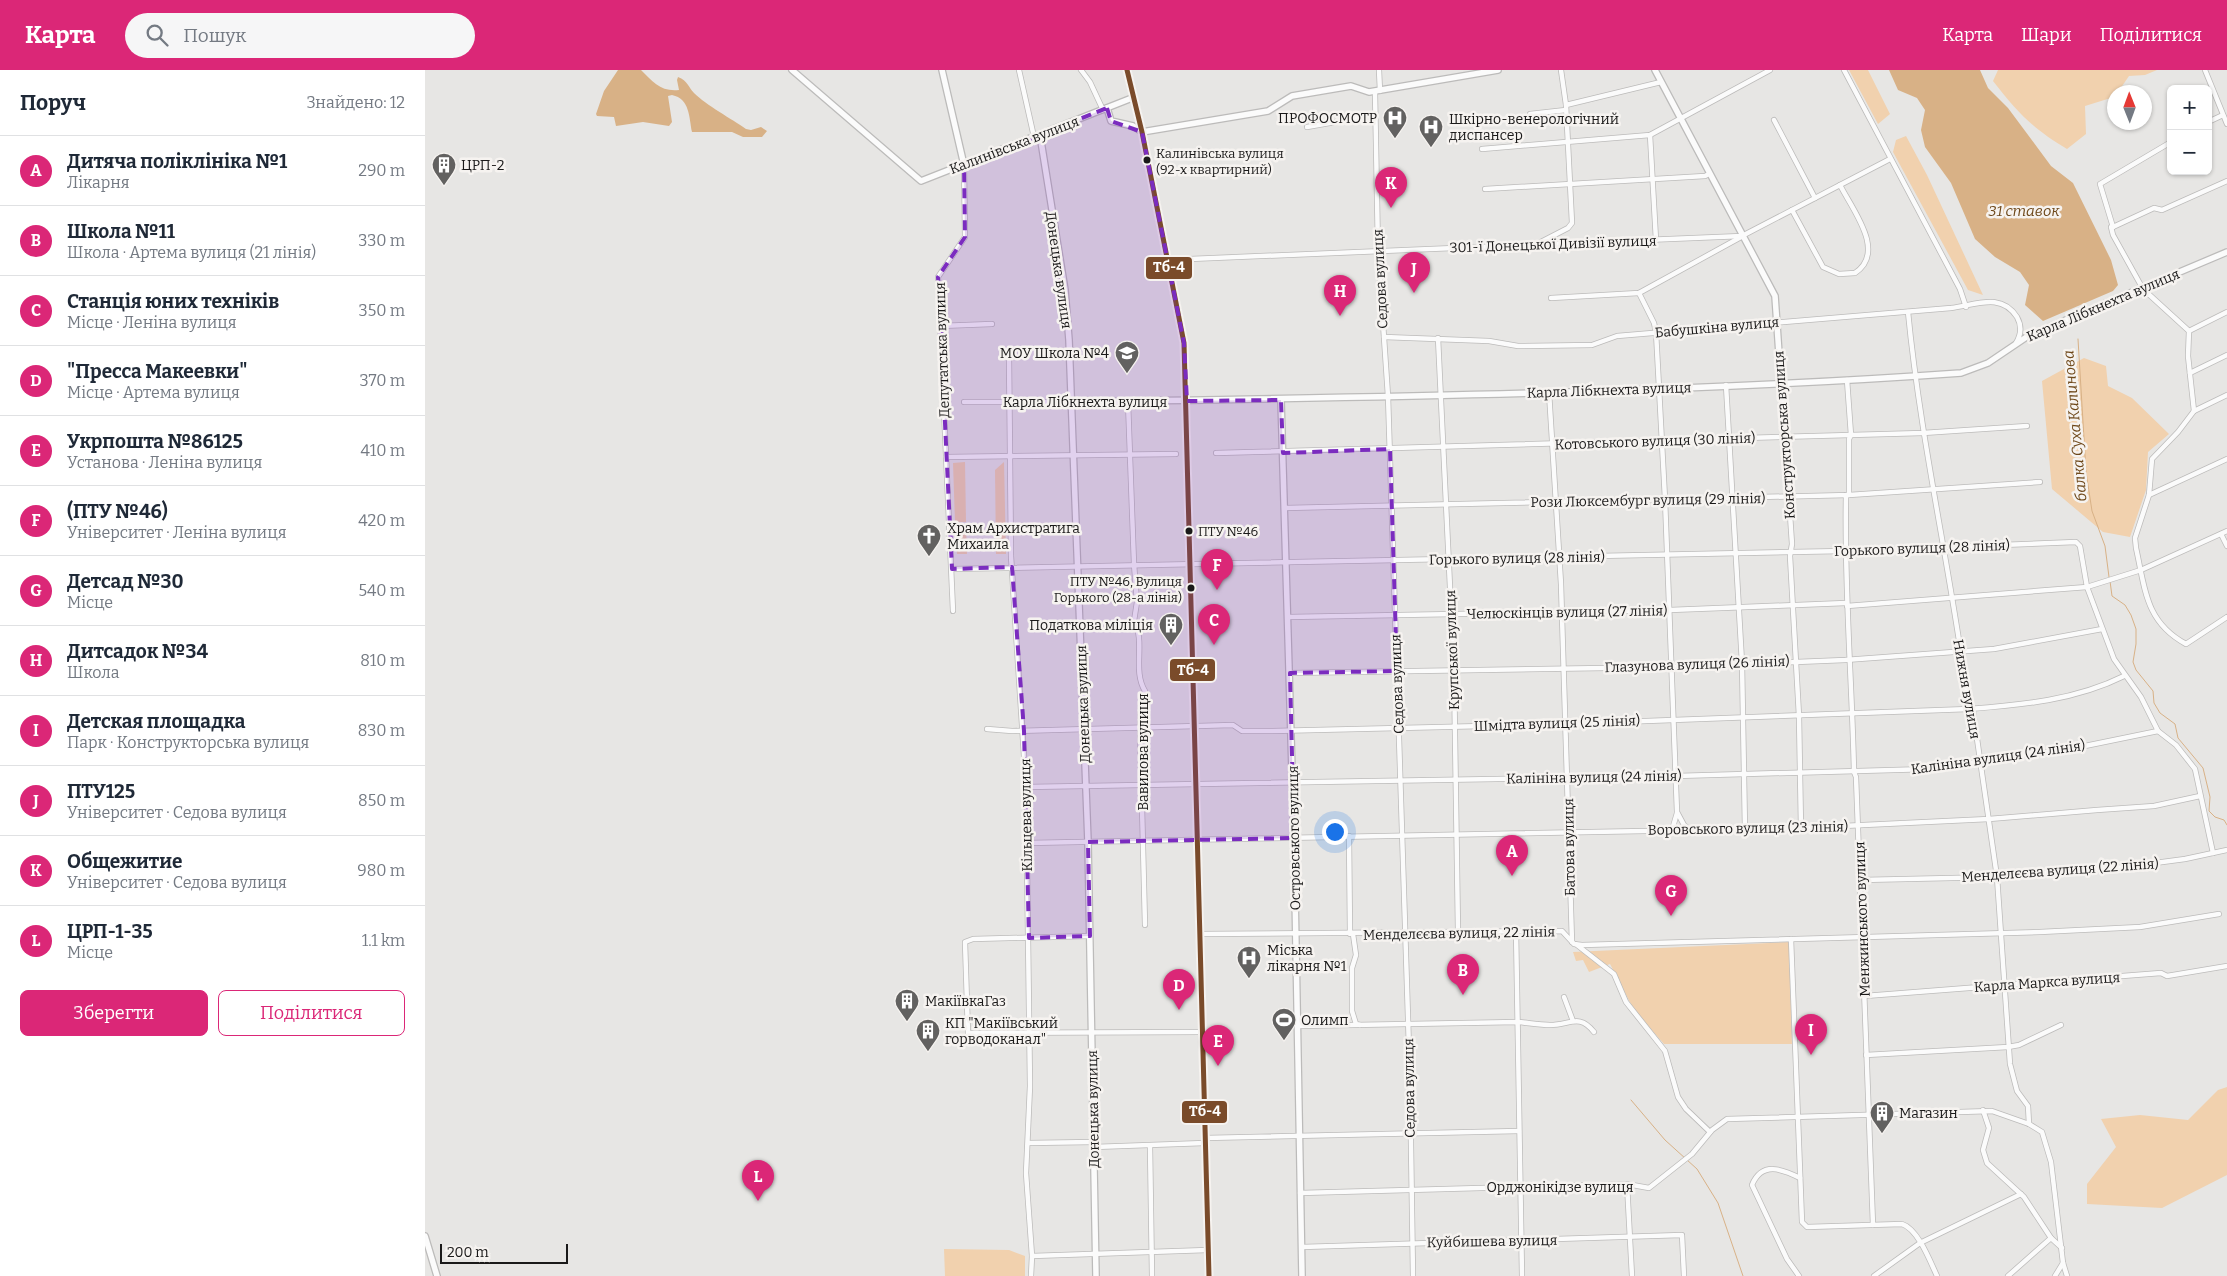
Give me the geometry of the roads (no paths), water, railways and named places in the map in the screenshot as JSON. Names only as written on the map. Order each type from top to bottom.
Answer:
[{"type":"main road","points":[[1127,70],[1132,98],[1142,132],[1183,343],[1187,401],[1209,1276]]},
{"type":"street","name":"Калинівська вулиця","points":[[792,70],[921,181],[1132,98]]},
{"type":"street","name":"Депутатська вулиця","points":[[942,70],[964,165],[965,237],[938,277],[953,611]]},
{"type":"street","points":[[1019,70],[1037,136]]},
{"type":"street","points":[[1081,70],[1090,82],[1111,120],[1133,126],[1142,132],[1268,111],[1292,96],[1351,86],[1369,92],[1377,91],[1498,70]]},
{"type":"street","name":"Седова вулиця","points":[[1379,70],[1375,115],[1378,250],[1388,396],[1392,506],[1408,1025],[1413,1276]]},
{"type":"street","points":[[1534,245],[1568,228],[1571,223],[1566,108],[1561,70]]},
{"type":"street","name":"Конструкторська вулиця","points":[[1655,70],[1775,296],[1792,552],[1799,716],[1801,828]]},
{"type":"street","points":[[1483,149],[1650,135],[1770,70]]},
{"type":"street","points":[[1844,70],[1960,289],[1966,307]]},
{"type":"street","points":[[2205,70],[2227,124]]},
{"type":"street","points":[[1530,114],[1566,108],[1661,82]]},
{"type":"street","points":[[1307,127],[1375,115]]},
{"type":"street","points":[[2212,120],[2223,115]]},
{"type":"street","points":[[1774,120],[1815,198]]},
{"type":"street","points":[[1650,135],[1655,240]]},
{"type":"street","name":"Донецька вулиця","points":[[1037,136],[1065,290],[1072,402],[1088,842],[1096,1276]]},
{"type":"street","points":[[2167,144],[2100,184],[2113,227],[2111,227],[2113,235],[2143,289],[2189,331],[2190,373],[2194,411]]},
{"type":"street","name":"301-ї Донецької Дивізії вулиця","points":[[1166,260],[1742,236],[1891,159]]},
{"type":"street","points":[[1485,188],[1705,176],[1709,174]]},
{"type":"street","points":[[2113,227],[2154,208],[2162,210],[2227,181]]},
{"type":"street","points":[[1792,210],[1823,267],[1839,274],[1855,273],[1867,261],[1869,243],[1840,185]]},
{"type":"street","points":[[1551,298],[1639,292],[1742,236]]},
{"type":"street","name":"Карла Лібкнехта вулиця","points":[[964,402],[1281,400],[1549,392],[1847,380],[1972,370],[1988,363],[2028,336],[2227,252]]},
{"type":"street","points":[[1639,292],[1654,323],[1656,332],[1660,388],[1677,812],[1671,830]]},
{"type":"street","name":"Бабушкіна вулиця","points":[[1384,337],[1489,341],[1518,346],[1592,345],[1617,336],[1966,307],[1995,301],[2005,304],[2019,323],[2020,335],[2016,344]]},
{"type":"street","name":"Нижня вулиця","points":[[1908,312],[1923,433],[1969,709],[1973,711],[1997,877],[2008,1047],[2013,1081],[2028,1106],[2029,1124]]},
{"type":"street","points":[[2189,331],[2227,312]]},
{"type":"street","points":[[939,326],[992,324]]},
{"type":"street","name":"Крупської вулиця","points":[[1439,338],[1454,670],[1458,931]]},
{"type":"street","name":"Кільцева вулиця","points":[[1009,355],[1012,567],[1024,731],[1026,787],[1029,938],[1028,1143],[1026,1174],[1032,1256],[1031,1276]]},
{"type":"street","points":[[2190,373],[2227,355]]},
{"type":"street","name":"Менжинського вулиця","points":[[1847,380],[1851,435],[1849,439],[1845,552],[1853,714],[1853,772],[1856,777],[1861,880],[1873,1225]]},
{"type":"street","points":[[1726,385],[1742,663],[1745,830]]},
{"type":"street","name":"Батова вулиця","points":[[1549,392],[1560,557],[1572,942]]},
{"type":"street","points":[[2227,395],[2194,411],[2178,432],[2152,460],[2149,495],[2135,538],[2153,616],[2165,629],[2186,644],[2227,617]]},
{"type":"street","name":"Островського вулиця","points":[[1281,400],[1293,782],[1303,1276]]},
{"type":"street","name":"Вавилова вулиця","points":[[1128,402],[1137,602],[1134,621],[1138,629],[1139,682],[1145,691],[1141,701],[1140,728],[1145,925]]},
{"type":"street","name":"Котовського вулиця (30 лiнiя)","points":[[1216,453],[1283,453],[1923,433],[2027,426]]},
{"type":"street","points":[[946,457],[1176,454]]},
{"type":"street","points":[[2149,495],[2227,459]]},
{"type":"street","name":"Рози Люксембург вулиця (29 лiнiя)","points":[[1285,508],[1847,495],[2039,482]]},
{"type":"street","name":"Челюскінців вулиця (27 лiнiя)","points":[[1288,617],[1847,605],[2087,587],[2141,570],[2227,531]]},
{"type":"street","points":[[2221,534],[2227,546]]},
{"type":"street","name":"Горького вулиця (28 лiнiя)","points":[[952,569],[1134,564],[1845,552],[2076,542],[2080,546],[2087,587]]},
{"type":"street","points":[[2087,587],[2114,660],[2141,697],[2158,731],[2176,745],[2195,769],[2199,778],[2200,796],[2213,853]]},
{"type":"street","name":"Глазунова вулиця (26 лiнiя)","points":[[1290,673],[1672,667],[1850,659],[1961,652],[2003,647],[2102,629]]},
{"type":"street","name":"Шмідта вулиця (25 лiнiя)","points":[[987,729],[1024,731],[1233,725],[1242,731],[1566,724],[1969,709],[2003,707],[2079,694],[2103,687],[2124,676]]},
{"type":"street","name":"Калініна вулиця (24 лiнiя)","points":[[1026,787],[1676,776],[1800,771],[1853,772],[1929,768],[1980,762],[2080,747],[2158,731]]},
{"type":"street","name":"Воровського вулиця (23 лiнiя)","points":[[1027,844],[1143,840],[1801,828],[1989,819],[2154,806],[2200,796]]},
{"type":"street","points":[[1677,812],[1684,825],[1690,830]]},
{"type":"street","points":[[1349,836],[1352,934],[1356,955],[1352,968],[1352,1011],[1356,1024],[1363,1026]]},
{"type":"street","name":"Менделєєва вулиця (22 лiнiя)","points":[[1861,880],[1997,877],[2125,867],[2185,859],[2227,850]]},
{"type":"street","points":[[1577,945],[1863,936],[2001,934],[2140,926],[2219,914]]},
{"type":"street","points":[[1516,930],[1522,1276]]},
{"type":"street","name":"Менделєєва вулиця, 22 лінія","points":[[1200,934],[1296,935],[1516,930],[1562,931],[1572,942],[1614,974],[1626,1002],[1665,1051],[1678,1097],[1686,1109],[1710,1132]]},
{"type":"street","points":[[1090,936],[973,939],[965,942],[969,1033],[1092,1034],[1203,1032]]},
{"type":"street","points":[[1791,939],[1797,1117],[1804,1226],[1902,1224],[1909,1226],[1937,1276]]},
{"type":"street","name":"Карла Маркса вулиця","points":[[1865,996],[2161,973],[2167,976],[2227,966]]},
{"type":"street","points":[[1564,998],[1573,1020]]},
{"type":"street","points":[[1298,1026],[1518,1022],[1552,1025],[1573,1020],[1588,1024],[1594,1032]]},
{"type":"street","points":[[1866,1055],[2008,1047],[2031,1040],[2061,1025]]},
{"type":"street","points":[[1983,1110],[1989,1128],[1983,1150],[1987,1163],[2021,1194],[2051,1238],[2062,1248]]},
{"type":"street","name":"Орджонікідзе вулиця","points":[[1300,1193],[1627,1184],[1649,1188],[1692,1154],[1710,1132],[1727,1119],[1992,1110],[2029,1124]]},
{"type":"street","points":[[2029,1124],[2042,1132],[2051,1162],[2063,1263],[2067,1276]]},
{"type":"street","points":[[1028,1143],[1150,1146],[1300,1136],[1519,1130]]},
{"type":"street","points":[[1150,1146],[1152,1276]]},
{"type":"street","points":[[1799,1276],[1787,1259],[1752,1185],[1756,1176],[1763,1170],[1771,1168],[1784,1170],[1800,1178]]},
{"type":"street","points":[[1627,1184],[1632,1276]]},
{"type":"street","points":[[1874,1276],[1920,1243],[2021,1194]]},
{"type":"street","name":"Куйбишева вулиця","points":[[1302,1247],[1682,1235],[1684,1276]]},
{"type":"street","points":[[425,1236],[437,1276]]},
{"type":"street","points":[[2008,1276],[2051,1238]]},
{"type":"street","points":[[1032,1256],[1208,1250]]},
{"type":"street","points":[[2055,1276],[2063,1263]]},
{"type":"water","points":[[618,70],[641,70],[662,88],[673,90],[679,90],[678,77],[684,80],[694,93],[705,102],[746,129],[751,130],[761,127],[767,131],[762,137],[743,137],[732,132],[692,132],[688,109],[682,100],[672,95],[668,96],[672,122],[669,126],[643,122],[616,126],[614,117],[597,116],[596,114],[604,91]]},
{"type":"water","name":"31 ставок","points":[[1889,70],[1980,70],[1988,88],[2008,108],[2051,166],[2073,183],[2111,260],[2118,285],[2113,291],[2043,321],[2025,305],[2029,285],[2020,272],[1995,257],[1975,239],[1951,183],[1925,147],[1921,130],[1925,110],[1917,98],[1898,90]]},
{"type":"waterway","name":"балка Суха Калинова","points":[[2078,339],[2086,472],[2092,511],[2105,546],[2109,577]]},
{"type":"waterway","name":"балка Суха Калинова","points":[[2110,581],[2112,596],[2125,605],[2136,629],[2133,662],[2136,670],[2153,691],[2154,703],[2160,713],[2175,724],[2178,738],[2203,768],[2210,797],[2209,811],[2215,817],[2224,820],[2227,825]]},
{"type":"waterway","points":[[1631,1100],[1665,1140],[1697,1169],[1718,1203],[1743,1276]]},
{"type":"place","name":"ПРОФОСМОТР","points":[[1395,139]]},
{"type":"place","name":"Шкірно-венерологічний диспансер","points":[[1431,148]]},
{"type":"place","name":"Калинівська вулиця (92-х квартирний)","points":[[1147,160]]},
{"type":"place","name":"ЦРП-2","points":[[444,186]]},
{"type":"place","name":"Общежитие","points":[[1391,208]]},
{"type":"place","name":"ПТУ125","points":[[1414,293]]},
{"type":"place","name":"Дитсадок №34","points":[[1340,316]]},
{"type":"place","name":"МОУ Школа №4","points":[[1127,374]]},
{"type":"place","name":"ПТУ №46","points":[[1189,531]]},
{"type":"place","name":"Храм Архистратига Михаила","points":[[929,557]]},
{"type":"place","name":"ПТУ №46, Вулиця Горького (28-а лінія)","points":[[1191,588]]},
{"type":"place","name":"(ПТУ №46)","points":[[1217,590]]},
{"type":"place","name":"Станція юних техніків","points":[[1214,645]]},
{"type":"place","name":"Податкова міліція","points":[[1171,646]]},
{"type":"place","name":"Дитяча поліклініка №1","points":[[1512,876]]},
{"type":"place","name":"Детсад №30","points":[[1671,916]]},
{"type":"place","name":"Міська лікарня №1","points":[[1249,979]]},
{"type":"place","name":"Школа №11","points":[[1463,995]]},
{"type":"place","name":"\"Пресса Макеевки\"","points":[[1179,1010]]},
{"type":"place","name":"МакіївкаГаз","points":[[907,1022]]},
{"type":"place","name":"Олимп","points":[[1284,1041]]},
{"type":"place","name":"КП \"Макіївський горводоканал\"","points":[[928,1052]]},
{"type":"place","name":"Детская площадка","points":[[1811,1055]]},
{"type":"place","name":"Укрпошта №86125","points":[[1218,1066]]},
{"type":"place","name":"Магазин","points":[[1882,1134]]},
{"type":"place","name":"ЦРП-1-35","points":[[758,1201]]}]
